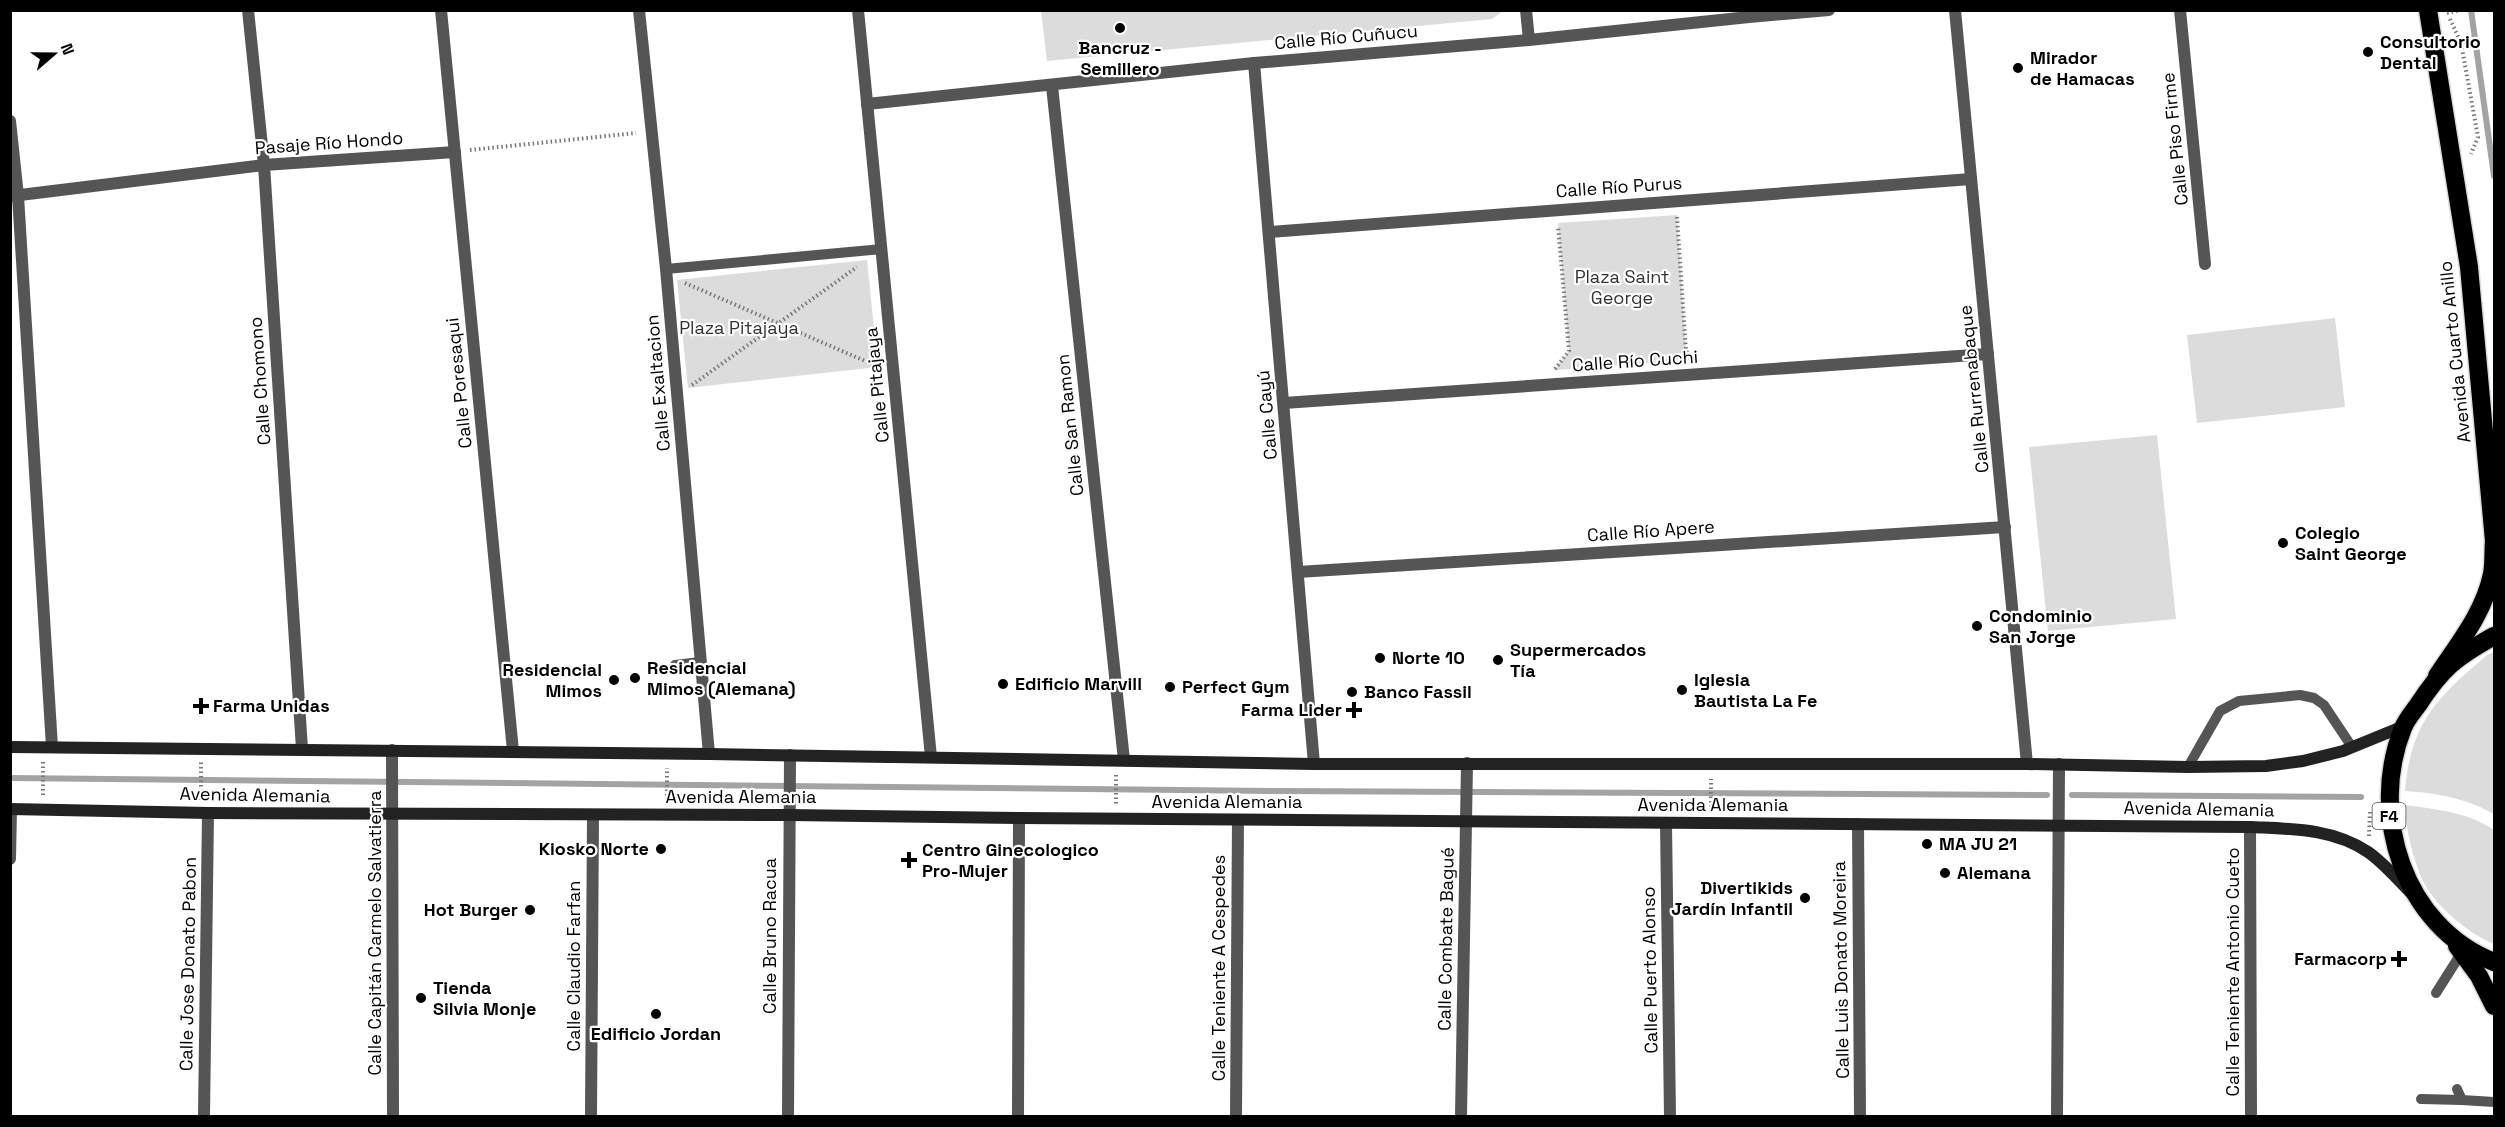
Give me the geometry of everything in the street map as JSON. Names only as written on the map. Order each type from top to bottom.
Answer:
[{"type":"highway","name":"Avenida Cuarto Anillo","points":[[2428,10],[2469,267],[2494,541],[2492,573],[2484,600],[2437,676]]},
{"type":"highway","name":"F4","points":[[2494,636],[2465,652],[2437,676],[2404,726],[2391,770],[2389,816],[2399,860],[2420,901],[2447,932],[2479,976],[2494,1006]]},
{"type":"highway","name":"F4","points":[[2447,932],[2482,958],[2494,962]]},
{"type":"main road","points":[[10,747],[709,753],[790,761],[931,757],[1467,769],[2027,764],[2059,769],[2266,766],[2303,761],[2352,747],[2404,726]]},
{"type":"main road","name":"Avenida Alemania","points":[[11,809],[208,813],[788,815],[1666,824],[2060,823],[2306,829],[2340,838],[2368,852],[2420,901]]},
{"type":"street","name":"Calle Chomono","points":[[248,10],[264,165],[302,749]]},
{"type":"street","name":"Calle Poresaqui","points":[[441,10],[513,751]]},
{"type":"street","name":"Calle Exaltacion","points":[[639,10],[666,269],[709,753]]},
{"type":"street","name":"Calle Pitajaya","points":[[858,10],[931,757]]},
{"type":"street","points":[[1526,10],[1529,40]]},
{"type":"street","name":"Calle Río Cuñucu","points":[[867,104],[1254,63],[1529,40],[1749,14],[1829,10]]},
{"type":"street","name":"Calle Rurrenabaque","points":[[1955,10],[2027,764]]},
{"type":"street","name":"Calle Piso Firme","points":[[2180,10],[2205,264]]},
{"type":"street","name":"Calle Cayú","points":[[1254,63],[1314,764]]},
{"type":"street","name":"Calle San Ramon","points":[[1052,86],[1124,760]]},
{"type":"street","points":[[10,121],[52,747]]},
{"type":"street","name":"Pasaje Río Hondo","points":[[14,196],[264,165],[454,152]]},
{"type":"street","name":"Calle Río Purus","points":[[1269,232],[1971,179]]},
{"type":"street","name":"Calle Río Cuchi","points":[[1284,403],[1988,354]]},
{"type":"street","name":"Calle Río Apere","points":[[1298,572],[2006,527]]},
{"type":"street","name":"Calle Capitán Carmelo Salvatierra","points":[[392,750],[393,1116]]},
{"type":"street","name":"Calle Bruno Racua","points":[[788,1116],[790,761]]},
{"type":"street","name":"Calle Combate Bagué","points":[[1461,1116],[1467,769]]},
{"type":"street","points":[[2057,1116],[2059,769]]},
{"type":"street","points":[[10,859],[11,809]]},
{"type":"street","name":"Calle Jose Donato Pabon","points":[[204,1116],[208,813]]},
{"type":"street","name":"Calle Claudio Farfan","points":[[591,1116],[593,815]]},
{"type":"street","points":[[1018,819],[1018,1116]]},
{"type":"street","name":"Calle Teniente A Cespedes","points":[[1236,1116],[1238,820]]},
{"type":"street","name":"Calle Puerto Alonso","points":[[1666,824],[1670,1116]]},
{"type":"street","name":"Calle Luis Donato Moreira","points":[[1858,824],[1860,1116]]},
{"type":"street","name":"Calle Teniente Antonio Cueto","points":[[2250,827],[2252,1116]]},
{"type":"lane","points":[[666,269],[882,249]]},
{"type":"lane","points":[[675,665],[700,662]]},
{"type":"lane","points":[[2188,767],[2220,711],[2240,701],[2300,695],[2314,698],[2324,705],[2352,747]]},
{"type":"lane","points":[[2436,993],[2462,952]]},
{"type":"lane","points":[[2457,1089],[2462,1100]]},
{"type":"lane","points":[[2421,1099],[2494,1102]]},
{"type":"path","points":[[2447,10],[2461,43],[2478,137],[2470,156]]},
{"type":"path","points":[[454,152],[650,132]]},
{"type":"path","points":[[1676,201],[1686,351],[1695,360],[1695,375]]},
{"type":"path","points":[[1552,384],[1554,370],[1569,351],[1557,210]]},
{"type":"path","points":[[676,388],[688,388],[882,249]]},
{"type":"path","points":[[666,269],[677,280],[878,367],[894,365]]},
{"type":"path","points":[[43,766],[43,789]]},
{"type":"path","points":[[201,773],[201,795]]},
{"type":"path","points":[[667,774],[667,796]]},
{"type":"path","points":[[1116,779],[1116,797]]},
{"type":"path","points":[[1711,781],[1711,805]]},
{"type":"green space","points":[[1041,10],[1503,11],[1492,19],[1047,61]]},
{"type":"green space","name":"Plaza Saint George","points":[[1677,215],[1686,351],[1695,360],[1554,370],[1569,351],[1558,223]]},
{"type":"green space","name":"Plaza Pitajaya","points":[[867,260],[878,367],[688,388],[677,280]]},
{"type":"green space","points":[[2335,318],[2345,407],[2197,423],[2187,335]]},
{"type":"green space","points":[[2157,435],[2176,619],[2048,631],[2029,447]]},
{"type":"green space","points":[[2494,652],[2494,814],[2451,797],[2405,791],[2413,747],[2429,714],[2454,685],[2487,655]]},
{"type":"green space","points":[[2404,805],[2462,815],[2494,830],[2494,944],[2454,918],[2428,890],[2413,854]]},
{"type":"waterway","points":[[2471,10],[2494,176]]},
{"type":"waterway","points":[[10,778],[1279,791],[2047,795]]},
{"type":"waterway","points":[[2072,795],[2361,797]]},
{"type":"place","name":"Bancruz - Semillero","points":[[1120,28]]},
{"type":"place","name":"Consultorio Dental","points":[[2368,52]]},
{"type":"place","name":"Mirador de Hamacas","points":[[2018,68]]},
{"type":"place","name":"Colegio Saint George","points":[[2283,543]]},
{"type":"place","name":"Condominio San Jorge","points":[[1977,626]]},
{"type":"place","name":"Norte 10","points":[[1380,658]]},
{"type":"place","name":"Supermercados Tía","points":[[1498,660]]},
{"type":"place","name":"Residencial Mimos (Alemana)","points":[[635,678]]},
{"type":"place","name":"Residencial Mimos","points":[[614,680]]},
{"type":"place","name":"Edificio Marvill","points":[[1003,684]]},
{"type":"place","name":"Perfect Gym","points":[[1170,687]]},
{"type":"place","name":"Iglesia Bautista La Fe","points":[[1682,690]]},
{"type":"place","name":"Banco Fassil","points":[[1352,692]]},
{"type":"place","name":"Farma Unidas","points":[[201,706]]},
{"type":"place","name":"Farma Lider","points":[[1354,710]]},
{"type":"place","name":"MA JU 21","points":[[1927,844]]},
{"type":"place","name":"Kiosko Norte","points":[[661,849]]},
{"type":"place","name":"Centro Ginecologico Pro-Mujer","points":[[909,860]]},
{"type":"place","name":"Alemana","points":[[1945,873]]},
{"type":"place","name":"Divertikids Jardín Infantil","points":[[1805,898]]},
{"type":"place","name":"Hot Burger","points":[[530,910]]},
{"type":"place","name":"Farmacorp","points":[[2399,959]]},
{"type":"place","name":"Tienda Silvia Monje","points":[[421,998]]},
{"type":"place","name":"Edificio Jordan","points":[[656,1014]]}]
